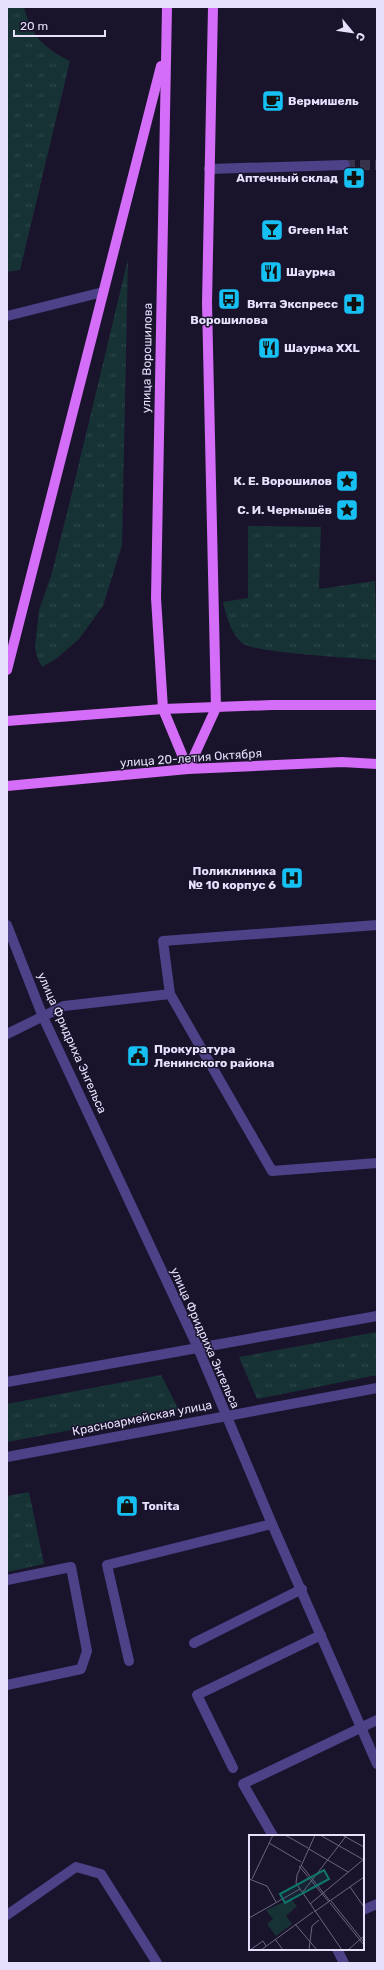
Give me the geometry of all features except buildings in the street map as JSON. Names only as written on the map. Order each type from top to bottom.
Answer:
[{"type":"main road","name":"улица Ворошилова","points":[[166,7],[156,598],[163,709],[188,769]]},
{"type":"main road","points":[[188,769],[216,708],[207,311],[213,7]]},
{"type":"main road","points":[[7,670],[165,48]]},
{"type":"main road","points":[[7,721],[163,709],[272,705],[377,705]]},
{"type":"main road","name":"улица 20-летия Октября","points":[[7,786],[188,769],[342,762],[377,764]]},
{"type":"street","points":[[209,169],[344,165]]},
{"type":"street","points":[[7,316],[103,292]]},
{"type":"street","name":"улица Фридриха Энгельса","points":[[7,925],[43,1017],[198,1348],[272,1524],[302,1589],[377,1764]]},
{"type":"street","points":[[377,925],[163,941],[170,994],[272,1171],[377,1163]]},
{"type":"street","points":[[7,1034],[64,1006],[170,994]]},
{"type":"street","points":[[7,1382],[377,1316]]},
{"type":"street","name":"Красноармейская улица","points":[[7,1457],[377,1388]]},
{"type":"street","points":[[129,1661],[107,1565],[272,1524]]},
{"type":"street","points":[[7,1580],[71,1567],[87,1651],[81,1669],[7,1685]]},
{"type":"street","points":[[194,1643],[302,1589]]},
{"type":"street","points":[[233,1768],[197,1695],[321,1634]]},
{"type":"street","points":[[272,1835],[243,1784],[377,1720]]},
{"type":"street","points":[[7,1915],[76,1867],[101,1874],[157,1963]]},
{"type":"street","points":[[364,1910],[377,1904]]},
{"type":"street","points":[[338,1950],[344,1963]]},
{"type":"green space","points":[[7,7],[24,7],[30,26],[40,40],[53,51],[70,61],[20,270],[7,272]]},
{"type":"green space","points":[[128,259],[122,545],[103,606],[79,639],[56,659],[42,667],[37,657],[35,647],[39,610],[51,576],[68,509]]},
{"type":"green space","points":[[248,526],[321,527],[319,589],[375,581],[377,660],[265,650],[250,647],[238,639],[232,629],[223,602],[248,598]]},
{"type":"green space","points":[[377,1332],[377,1375],[257,1399],[239,1357]]},
{"type":"green space","points":[[161,1375],[179,1410],[7,1442],[7,1404]]},
{"type":"green space","points":[[29,1492],[44,1564],[7,1572],[7,1496]]},
{"type":"tunnel","points":[[345,165],[377,165]]},
{"type":"place","name":"Вермишель","points":[[273,101]]},
{"type":"place","name":"Аптечный склад","points":[[354,178]]},
{"type":"place","name":"Green Hat","points":[[272,230]]},
{"type":"place","name":"Шаурма","points":[[271,272]]},
{"type":"place","name":"Ворошилова","points":[[229,299]]},
{"type":"place","name":"Вита Экспресс","points":[[354,304]]},
{"type":"place","name":"Шаурма XXL","points":[[269,348]]},
{"type":"place","name":"К. Е. Ворошилов","points":[[347,481]]},
{"type":"place","name":"С. И. Чернышёв","points":[[347,510]]},
{"type":"place","name":"Поликлиника № 10 корпус 6","points":[[292,878]]},
{"type":"place","name":"Прокуратура Ленинского района","points":[[138,1056]]},
{"type":"place","name":"Tonita","points":[[127,1506]]}]
